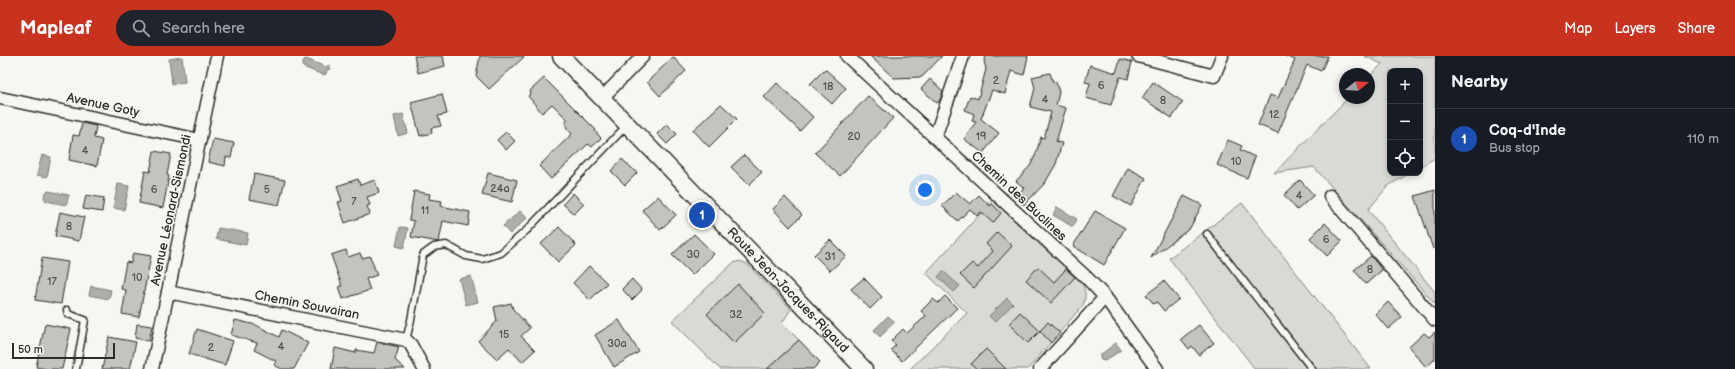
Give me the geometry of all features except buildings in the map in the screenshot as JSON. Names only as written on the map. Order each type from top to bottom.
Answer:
[{"type":"street","name":"Avenue Léonard-Sismondi","points":[[152,369],[217,56]]},
{"type":"street","name":"Route Jean-Jacques-Rigaud","points":[[561,56],[864,369]]},
{"type":"street","points":[[602,98],[643,56]]},
{"type":"street","name":"Chemin des Buclines","points":[[847,56],[1105,296],[1157,369]]},
{"type":"street","points":[[935,137],[963,56]]},
{"type":"street","points":[[1138,56],[1214,76],[1222,56]]},
{"type":"street","name":"Avenue Goty","points":[[0,98],[200,140]]},
{"type":"street","points":[[1330,196],[1435,320]]},
{"type":"street","name":"Chemin Souvairan","points":[[168,292],[406,340]]},
{"type":"street","points":[[1040,369],[1105,296]]},
{"type":"street","points":[[406,340],[411,345],[424,369]]},
{"type":"lane","points":[[406,340],[412,320],[423,255],[434,247],[446,245],[466,256],[482,259],[501,252],[527,230],[628,124]]},
{"type":"lane","points":[[1207,234],[1312,369]]},
{"type":"lane","points":[[67,310],[68,314],[85,320],[76,369]]},
{"type":"shaded area","points":[[1364,56],[1435,56],[1435,158],[1423,165],[1423,68],[1387,68],[1387,176],[1405,176],[1388,186],[1368,210],[1435,292],[1435,304],[1314,167],[1274,173],[1342,104],[1375,104],[1375,71],[1382,64]]},
{"type":"shaded area","points":[[182,57],[185,82],[172,84],[169,59]]},
{"type":"shaded area","points":[[306,59],[326,67],[329,65],[330,69],[323,75],[303,67],[302,65]]},
{"type":"shaded area","points":[[403,114],[408,133],[398,136],[394,116]]},
{"type":"shaded area","points":[[42,155],[51,157],[47,177],[37,175]]},
{"type":"shaded area","points":[[118,184],[129,186],[124,210],[113,208]]},
{"type":"shaded area","points":[[48,191],[69,195],[66,205],[46,201],[44,197],[45,193]]},
{"type":"shaded area","points":[[993,200],[1082,283],[1085,294],[1083,305],[1028,369],[910,369],[967,313],[926,273]]},
{"type":"shaded area","points":[[1242,203],[1371,369],[1255,369],[1169,258]]},
{"type":"shaded area","points":[[1057,207],[1077,219],[1073,227],[1053,215]]},
{"type":"shaded area","points":[[520,211],[527,218],[510,234],[503,226]]},
{"type":"shaded area","points":[[400,227],[408,228],[404,248],[396,246]]},
{"type":"shaded area","points":[[218,228],[248,233],[246,245],[216,239]]},
{"type":"shaded area","points":[[740,261],[747,264],[791,309],[782,323],[799,340],[775,362],[781,369],[720,369],[672,321],[733,263]]},
{"type":"shaded area","points":[[943,271],[960,286],[954,292],[938,277]]},
{"type":"shaded area","points":[[471,276],[478,302],[466,305],[459,279]]},
{"type":"shaded area","points":[[91,286],[111,290],[109,299],[89,295]]},
{"type":"shaded area","points":[[1007,298],[1013,304],[995,322],[989,316]]},
{"type":"shaded area","points":[[888,316],[895,322],[880,337],[874,330]]},
{"type":"shaded area","points":[[1116,343],[1121,350],[1105,361],[1101,360],[1100,355]]},
{"type":"place","name":"Coq-d'Inde","points":[[702,215]]}]
